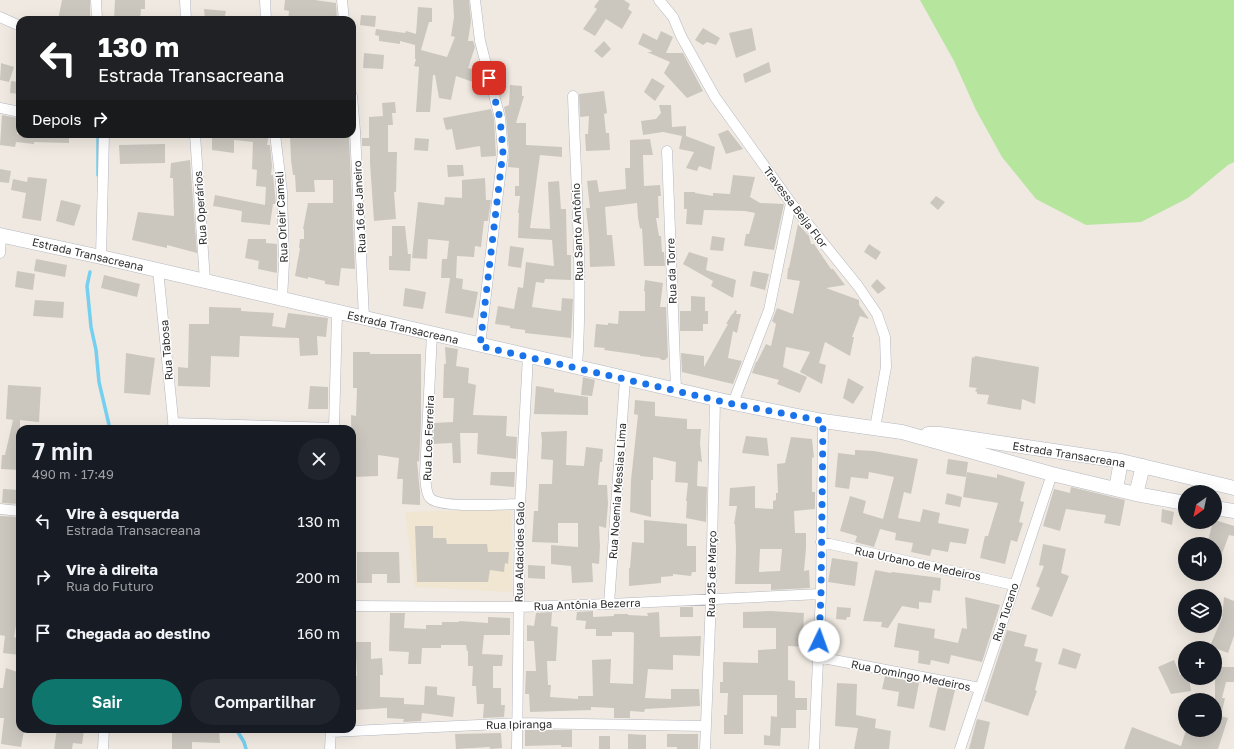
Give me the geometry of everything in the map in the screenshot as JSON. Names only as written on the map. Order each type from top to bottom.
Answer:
[{"type":"street","points":[[96,0],[97,16]]},
{"type":"street","points":[[185,0],[186,16]]},
{"type":"street","points":[[264,0],[266,16]]},
{"type":"street","points":[[342,0],[344,16]]},
{"type":"street","points":[[475,0],[480,40],[500,118],[503,151],[480,346]]},
{"type":"street","name":"Travessa Beija Flor","points":[[659,0],[672,17],[715,97],[791,203],[858,286],[877,314],[885,338],[886,367],[875,428]]},
{"type":"street","points":[[0,17],[16,24]]},
{"type":"street","name":"Rua Santo Antônio","points":[[573,96],[579,294],[577,367]]},
{"type":"street","points":[[0,108],[16,111]]},
{"type":"street","points":[[101,257],[104,138]]},
{"type":"street","name":"Rua Operários","points":[[195,138],[205,281]]},
{"type":"street","name":"Rua Orleir Cameli","points":[[275,138],[282,192],[284,262],[282,299]]},
{"type":"street","name":"Rua 16 de Janeiro","points":[[355,138],[364,318]]},
{"type":"street","name":"Rua da Torre","points":[[667,151],[676,390]]},
{"type":"street","points":[[733,404],[769,310],[791,203]]},
{"type":"street","points":[[0,253],[1,235]]},
{"type":"street","name":"Estrada Transacreana","points":[[1,235],[158,270],[733,404],[823,421],[902,432],[940,434],[1121,461],[1234,488]]},
{"type":"street","name":"Rua Tabosa","points":[[158,270],[173,425]]},
{"type":"street","points":[[334,425],[337,312]]},
{"type":"street","name":"Rua Loe Ferreira","points":[[432,334],[425,474],[427,492],[436,502],[452,505],[520,504]]},
{"type":"street","name":"Rua Aldacides Galo","points":[[517,749],[520,504],[528,356]]},
{"type":"street","name":"Rua Noemia Messias Lima","points":[[609,604],[625,379]]},
{"type":"street","name":"Rua 25 de Março","points":[[707,749],[706,726],[715,399]]},
{"type":"street","points":[[814,749],[821,594],[823,421]]},
{"type":"street","name":"Estrada Transacreana","points":[[902,432],[1052,474],[1136,494],[1178,502]]},
{"type":"street","points":[[1116,489],[1121,461]]},
{"type":"street","points":[[1136,494],[1143,466]]},
{"type":"street","name":"Rua Tucano","points":[[960,749],[1052,474]]},
{"type":"street","points":[[0,509],[16,511]]},
{"type":"street","points":[[1222,509],[1234,511]]},
{"type":"street","name":"Rua Urbano de Medeiros","points":[[821,542],[1014,585]]},
{"type":"street","name":"Rua Antônia Bezerra","points":[[356,606],[518,607],[821,594]]},
{"type":"street","name":"Rua Domingo Medeiros","points":[[818,657],[980,688]]},
{"type":"street","name":"Rua Ipiranga","points":[[356,730],[518,723],[706,726]]},
{"type":"street","points":[[103,749],[104,733]]},
{"type":"street","points":[[330,749],[331,733]]},
{"type":"shaded area","points":[[511,509],[512,592],[415,587],[405,512]]},
{"type":"green space","points":[[920,0],[1234,0],[1234,162],[1228,165],[1188,198],[1141,222],[1086,225],[1036,199],[1002,157],[976,110],[954,61]]},
{"type":"building","points":[[62,0],[90,0],[90,16],[59,16]]},
{"type":"building","points":[[115,0],[145,0],[145,9],[141,9],[140,16],[114,16]]},
{"type":"building","points":[[285,0],[315,0],[336,3],[337,16],[288,16],[289,11],[284,10]]},
{"type":"building","points":[[453,0],[469,0],[471,21],[468,41],[473,41],[475,47],[468,68],[476,70],[473,82],[456,76],[451,100],[439,98],[435,75],[433,75],[430,112],[416,112],[419,67],[414,66],[416,59],[415,45],[400,41],[400,44],[379,41],[379,36],[375,35],[376,29],[405,33],[406,31],[416,34],[418,7],[432,8],[432,22],[429,22],[421,50],[447,57],[455,37],[451,36],[454,17]]},
{"type":"building","points":[[599,0],[624,0],[630,4],[628,9],[632,12],[622,29],[606,19],[595,36],[583,29],[597,9],[594,7]]},
{"type":"building","points":[[204,9],[226,11],[225,16],[205,16]]},
{"type":"building","points":[[361,15],[376,16],[375,27],[360,25]]},
{"type":"building","points":[[703,28],[720,38],[716,45],[707,42],[703,45],[695,40]]},
{"type":"building","points":[[752,28],[756,50],[736,58],[729,33]]},
{"type":"building","points":[[661,31],[673,37],[666,53],[683,53],[703,91],[687,98],[664,73],[670,62],[647,52],[652,51],[638,44],[643,33],[657,40]]},
{"type":"building","points":[[604,41],[611,49],[602,58],[594,51]]},
{"type":"building","points":[[364,53],[384,55],[383,69],[363,68]]},
{"type":"building","points":[[769,62],[771,72],[745,83],[743,74]]},
{"type":"building","points":[[1,63],[14,67],[9,82],[0,80]]},
{"type":"building","points":[[652,78],[665,86],[655,101],[644,92]]},
{"type":"building","points":[[11,81],[16,82],[16,94],[10,93]]},
{"type":"building","points":[[510,85],[522,86],[522,96],[524,96],[516,123],[526,123],[526,145],[562,147],[562,157],[540,155],[530,228],[550,229],[548,182],[559,181],[561,209],[566,209],[567,255],[571,255],[571,280],[545,279],[544,283],[536,282],[532,307],[561,311],[562,298],[573,299],[571,338],[525,333],[525,330],[495,324],[498,306],[514,309],[518,287],[523,288],[526,262],[554,266],[552,240],[518,238],[520,196],[515,196],[515,186],[519,186],[519,168],[508,167],[509,150],[504,107],[509,105]]},
{"type":"building","points":[[604,91],[607,113],[604,114],[606,133],[609,133],[610,150],[586,151],[585,134],[588,134],[589,116],[580,117],[579,94]]},
{"type":"building","points":[[395,102],[396,113],[392,113],[393,125],[388,125],[388,152],[397,152],[396,192],[394,192],[396,219],[374,221],[370,146],[362,146],[362,138],[369,138],[369,117],[383,116],[382,103]]},
{"type":"building","points":[[659,105],[671,105],[672,127],[686,126],[686,136],[715,147],[711,170],[699,166],[697,171],[686,168],[694,152],[679,149],[682,136],[663,132],[643,135],[641,121],[656,119],[661,113]]},
{"type":"building","points":[[491,109],[494,119],[496,156],[481,157],[480,146],[456,150],[452,129],[446,130],[443,118]]},
{"type":"building","points":[[2,115],[16,118],[16,138],[69,138],[69,143],[34,142],[34,144],[16,142],[15,147],[0,145]]},
{"type":"building","points":[[728,130],[743,149],[726,154],[718,134]]},
{"type":"building","points":[[212,138],[234,138],[234,153],[212,150]]},
{"type":"building","points":[[234,138],[268,138],[267,145],[270,145],[272,166],[271,175],[273,175],[276,204],[273,204],[270,225],[241,222],[242,211],[213,206],[215,195],[265,205],[266,187],[256,186],[257,170],[252,169],[253,142],[234,140]]},
{"type":"building","points":[[290,138],[349,138],[355,269],[341,268],[339,286],[325,284],[325,281],[308,277],[308,279],[295,276],[300,248],[300,239],[304,239],[303,229],[308,203],[333,203],[333,180],[314,180],[315,192],[296,192],[295,175],[293,175]]},
{"type":"building","points":[[415,138],[429,139],[428,151],[414,150]]},
{"type":"building","points":[[650,139],[653,155],[643,155],[644,186],[660,185],[661,196],[658,196],[659,218],[656,218],[659,236],[661,236],[662,252],[664,252],[665,266],[644,266],[642,228],[640,229],[637,203],[605,207],[607,235],[612,235],[615,266],[590,267],[586,208],[590,208],[587,181],[597,180],[599,192],[626,189],[625,168],[630,168],[630,140]]},
{"type":"building","points":[[165,144],[165,163],[120,164],[119,145]]},
{"type":"building","points":[[190,160],[197,253],[167,245],[167,248],[132,240],[138,212],[174,216],[173,178],[170,178],[171,163]]},
{"type":"building","points":[[447,165],[463,165],[464,176],[448,177]]},
{"type":"building","points":[[0,169],[11,171],[9,183],[0,182]]},
{"type":"building","points":[[733,175],[755,177],[750,197],[760,203],[784,204],[774,250],[744,245],[746,234],[749,234],[755,213],[745,211],[704,210],[702,225],[686,224],[687,209],[684,209],[684,192],[695,192],[713,196],[713,193],[730,194]]},
{"type":"building","points":[[28,177],[47,179],[41,221],[22,218],[26,193],[11,190],[13,179],[27,182]]},
{"type":"building","points":[[485,178],[486,200],[491,200],[488,221],[484,221],[481,247],[475,246],[474,257],[457,256],[456,278],[463,279],[462,289],[478,292],[473,318],[445,313],[450,278],[441,278],[442,259],[447,259],[449,241],[428,239],[427,259],[412,258],[418,202],[444,205],[445,197],[462,198],[462,180]]},
{"type":"building","points":[[936,196],[945,202],[938,210],[930,203]]},
{"type":"building","points":[[61,200],[81,205],[74,226],[56,221]]},
{"type":"building","points":[[798,224],[809,236],[811,244],[814,244],[831,269],[833,269],[845,285],[826,288],[859,300],[859,305],[869,319],[860,316],[852,337],[854,337],[850,356],[825,342],[819,363],[826,365],[822,384],[800,372],[810,352],[786,347],[783,367],[807,377],[800,393],[777,384],[779,380],[752,373],[766,344],[771,346],[776,324],[772,321],[777,308],[793,314],[800,281],[787,279]]},
{"type":"building","points":[[392,226],[405,226],[408,254],[411,254],[410,271],[389,270],[389,256],[392,256]]},
{"type":"building","points":[[712,236],[725,238],[723,251],[710,250]]},
{"type":"building","points":[[248,239],[266,239],[266,243],[277,244],[277,273],[258,269],[259,261],[245,258]]},
{"type":"building","points":[[869,244],[881,252],[876,260],[864,252]]},
{"type":"building","points":[[510,246],[524,248],[521,268],[508,266]]},
{"type":"building","points":[[689,252],[708,258],[706,270],[736,280],[733,298],[711,286],[713,281],[683,264]]},
{"type":"building","points":[[36,259],[67,265],[65,277],[34,271]]},
{"type":"building","points":[[17,271],[35,274],[33,290],[15,287]]},
{"type":"building","points":[[753,271],[769,274],[765,290],[750,286]]},
{"type":"building","points":[[104,275],[140,284],[137,297],[101,288]]},
{"type":"building","points":[[877,279],[886,288],[878,294],[871,286]]},
{"type":"building","points":[[645,280],[663,283],[660,307],[666,307],[668,357],[665,360],[662,360],[659,358],[604,350],[605,348],[594,347],[596,324],[618,324],[619,311],[645,311]]},
{"type":"building","points":[[405,288],[426,292],[423,309],[403,306]]},
{"type":"building","points":[[691,296],[705,297],[705,311],[708,311],[708,324],[703,324],[703,331],[680,331],[680,311],[691,311]]},
{"type":"building","points":[[35,300],[64,302],[63,318],[33,316]]},
{"type":"building","points":[[209,307],[241,308],[241,311],[274,313],[272,326],[285,328],[288,313],[328,318],[326,337],[317,336],[318,355],[300,356],[299,338],[240,336],[239,357],[211,356],[210,387],[178,386],[178,367],[188,368],[189,324],[209,324]]},
{"type":"building","points":[[735,310],[737,311],[736,314],[741,314],[737,333],[733,331],[728,358],[742,361],[733,384],[682,372],[681,353],[704,356],[704,367],[728,324],[726,324]]},
{"type":"building","points":[[445,347],[458,349],[456,366],[469,368],[468,383],[476,385],[473,415],[507,416],[506,436],[517,437],[516,459],[477,454],[478,433],[460,433],[461,463],[453,463],[452,443],[433,444],[434,423],[453,422],[454,398],[443,398],[444,364],[446,364]]},
{"type":"building","points":[[353,352],[370,352],[370,354],[421,354],[421,423],[419,462],[417,461],[420,505],[402,504],[403,479],[397,479],[399,458],[378,455],[378,476],[356,477],[356,425],[351,425],[351,415],[356,416],[357,388],[353,388]]},
{"type":"building","points":[[126,353],[155,358],[150,395],[124,393]]},
{"type":"building","points":[[975,356],[1039,367],[1035,404],[1022,399],[1021,410],[987,404],[989,395],[977,394],[975,391],[977,388],[969,387],[972,357],[974,358]]},
{"type":"building","points":[[583,377],[595,380],[592,396],[581,395]]},
{"type":"building","points":[[848,378],[864,387],[853,404],[843,398]]},
{"type":"building","points":[[8,385],[41,387],[39,422],[20,420],[20,425],[16,425],[16,470],[1,469],[2,455],[5,455],[13,420],[6,419]]},
{"type":"building","points":[[310,386],[328,387],[328,409],[308,409]]},
{"type":"building","points":[[536,386],[554,389],[554,392],[588,397],[588,415],[534,414]]},
{"type":"building","points":[[635,400],[655,402],[655,416],[687,419],[687,429],[701,429],[700,444],[702,462],[698,461],[697,486],[707,487],[706,522],[686,518],[688,483],[675,482],[676,462],[654,457],[653,480],[651,480],[651,517],[630,512],[631,480],[638,415],[634,414]]},
{"type":"building","points":[[567,431],[566,465],[584,466],[586,447],[603,449],[598,485],[607,485],[608,504],[606,528],[599,526],[599,564],[592,563],[593,582],[572,583],[571,566],[551,564],[551,545],[578,547],[578,523],[558,523],[558,543],[532,542],[534,511],[538,511],[539,484],[552,484],[553,460],[541,459],[541,432]]},
{"type":"building","points":[[746,436],[767,438],[769,456],[742,453]]},
{"type":"building","points":[[791,437],[812,439],[814,458],[812,457],[812,492],[815,492],[815,509],[794,511],[795,533],[806,533],[804,571],[809,570],[810,588],[771,590],[771,584],[735,584],[736,549],[734,524],[737,506],[729,506],[730,488],[755,486],[755,508],[773,509],[773,501],[776,500],[776,493],[778,493],[777,464],[785,463]],"holes":[[[760,549],[782,549],[780,571],[759,572]]]},
{"type":"building","points":[[855,450],[874,451],[918,459],[911,494],[904,492],[898,518],[920,522],[923,509],[940,513],[938,523],[969,529],[966,544],[950,542],[948,552],[932,549],[930,556],[911,552],[913,543],[895,540],[896,533],[880,529],[874,547],[855,542],[857,536],[840,531],[850,496],[866,501],[863,513],[883,519],[894,477],[869,472],[868,479],[851,477],[849,489],[835,487],[838,453],[855,455]]},
{"type":"building","points":[[948,459],[968,462],[966,477],[946,474]]},
{"type":"building","points":[[491,472],[515,472],[514,487],[490,485]]},
{"type":"building","points":[[967,472],[997,478],[997,474],[1025,482],[1020,501],[1024,502],[1019,522],[1023,523],[1017,542],[1011,540],[1005,564],[980,558],[985,536],[988,536],[998,503],[963,497]]},
{"type":"building","points":[[1071,487],[1125,500],[1120,526],[1104,523],[1106,515],[1066,509],[1060,531],[1043,526],[1054,489],[1070,493]]},
{"type":"building","points":[[3,489],[16,490],[16,504],[2,503]]},
{"type":"building","points":[[947,493],[962,497],[960,507],[945,504]]},
{"type":"building","points":[[1162,509],[1174,512],[1172,525],[1161,522]]},
{"type":"building","points":[[0,516],[16,517],[16,626],[14,637],[16,638],[16,655],[3,653],[5,636],[0,635]]},
{"type":"building","points":[[644,520],[687,524],[687,546],[696,546],[696,572],[692,572],[691,576],[673,574],[673,576],[661,577],[661,583],[629,586],[629,568],[632,542],[644,543]]},
{"type":"building","points":[[1222,522],[1234,526],[1234,536],[1229,535],[1222,554],[1222,537],[1209,537],[1211,529],[1222,529]]},
{"type":"building","points":[[415,526],[433,526],[433,538],[446,538],[447,544],[487,544],[488,552],[509,552],[508,564],[505,563],[504,572],[490,570],[488,582],[417,582]]},
{"type":"building","points":[[1043,544],[1066,549],[1061,573],[1069,576],[1052,617],[1031,609],[1040,588],[1036,586],[1044,566],[1039,565]]},
{"type":"building","points":[[357,552],[399,552],[400,583],[387,583],[387,574],[372,574],[372,583],[357,583]]},
{"type":"building","points":[[832,558],[858,562],[855,586],[828,582]]},
{"type":"building","points":[[528,565],[545,566],[545,579],[528,578]]},
{"type":"building","points":[[875,570],[941,578],[940,591],[933,590],[931,603],[919,602],[919,609],[902,606],[888,628],[881,627],[882,622],[863,621]]},
{"type":"building","points":[[965,597],[1000,605],[982,662],[951,655],[949,664],[931,660],[930,665],[918,663],[919,651],[894,647],[898,623],[935,629],[934,638],[958,643],[962,628],[967,629]]},
{"type":"building","points":[[1224,597],[1234,601],[1234,636],[1228,653],[1222,651],[1222,641],[1212,641],[1216,633],[1222,633]]},
{"type":"building","points":[[680,607],[693,607],[693,617],[680,617]]},
{"type":"building","points":[[837,607],[851,608],[850,617],[847,617],[846,620],[836,619]]},
{"type":"building","points":[[593,611],[593,617],[614,616],[614,614],[648,616],[647,613],[659,612],[660,637],[701,636],[700,656],[673,655],[673,670],[648,669],[645,698],[671,699],[671,689],[699,689],[700,706],[645,709],[644,712],[630,711],[630,718],[614,718],[614,708],[591,707],[591,710],[530,712],[529,694],[525,694],[526,671],[536,671],[534,641],[527,641],[527,625],[534,626],[536,613],[552,612],[551,626],[558,627],[556,661],[547,661],[548,685],[551,685],[550,697],[578,699],[578,696],[593,696],[592,660],[611,659],[610,683],[633,684],[634,633],[612,632],[612,636],[596,636],[596,629],[585,629],[586,621],[576,620],[577,612]]},
{"type":"building","points":[[771,611],[804,613],[803,633],[808,633],[808,647],[788,646],[788,680],[795,681],[795,698],[807,698],[807,710],[796,710],[796,728],[781,728],[780,746],[764,745],[764,735],[770,736],[771,716],[777,717],[777,695],[743,695],[743,734],[724,734],[724,715],[727,715],[728,693],[720,693],[720,682],[723,682],[723,662],[758,663],[758,650],[776,649],[776,628],[743,628],[743,612]]},
{"type":"building","points":[[390,613],[405,613],[404,628],[426,629],[426,625],[442,625],[442,622],[459,621],[488,623],[488,617],[510,618],[510,635],[484,635],[482,654],[503,655],[502,666],[493,666],[493,688],[501,688],[501,705],[505,705],[504,717],[483,718],[484,704],[477,704],[476,686],[472,686],[473,666],[468,666],[468,651],[466,645],[441,645],[441,648],[422,648],[421,664],[408,664],[409,652],[389,651]]},
{"type":"building","points":[[1007,630],[1027,635],[1024,646],[1038,649],[1035,661],[1042,663],[1035,690],[1037,691],[1028,716],[984,701]]},
{"type":"building","points":[[356,642],[371,642],[371,659],[382,658],[383,675],[380,675],[380,697],[404,698],[404,704],[424,705],[425,686],[437,687],[437,695],[455,697],[453,717],[422,713],[421,721],[403,722],[404,719],[387,718],[387,708],[356,710]]},
{"type":"building","points":[[1063,648],[1081,654],[1076,669],[1058,664]]},
{"type":"building","points":[[1174,660],[1178,670],[1178,685],[1190,685],[1191,691],[1171,694],[1158,667]]},
{"type":"building","points":[[1222,667],[1234,667],[1234,682],[1226,682],[1222,698],[1222,693],[1215,693],[1215,685],[1222,685]]},
{"type":"building","points":[[6,668],[16,672],[16,733],[24,733],[21,747],[1,744],[4,718],[0,718],[0,688],[3,688]]},
{"type":"building","points":[[885,676],[919,683],[914,709],[897,706],[899,692],[882,689]]},
{"type":"building","points":[[837,683],[857,684],[856,715],[876,719],[875,728],[891,731],[889,749],[854,749],[858,728],[835,726]]},
{"type":"building","points":[[938,687],[955,690],[945,731],[929,727]]},
{"type":"building","points":[[1222,698],[1225,698],[1222,712]]},
{"type":"building","points":[[1222,716],[1228,718],[1222,737]]},
{"type":"building","points":[[977,719],[990,722],[984,749],[969,749]]},
{"type":"building","points":[[1132,727],[1181,746],[1184,737],[1222,737],[1218,749],[1124,749]]},
{"type":"building","points":[[525,730],[572,730],[572,747],[561,747],[561,745],[525,746]]},
{"type":"building","points":[[56,733],[84,733],[82,744],[73,743],[72,749],[54,749]]},
{"type":"building","points":[[172,733],[219,733],[220,743],[192,742],[192,749],[172,749]]},
{"type":"building","points":[[501,733],[502,748],[490,749],[490,747],[456,749],[455,734]]},
{"type":"building","points":[[628,734],[646,735],[646,749],[628,749]]},
{"type":"building","points":[[667,734],[698,734],[698,749],[677,749],[677,747],[667,747]]},
{"type":"building","points":[[599,736],[610,736],[610,749],[599,749]]},
{"type":"waterway","points":[[98,138],[98,175]]},
{"type":"waterway","points":[[90,272],[87,286],[91,327],[96,350],[99,382],[109,425]]},
{"type":"waterway","points":[[238,733],[246,749]]},
{"type":"route","points":[[489,78],[500,118],[503,151],[480,346],[733,404],[823,421],[819,641]]}]
